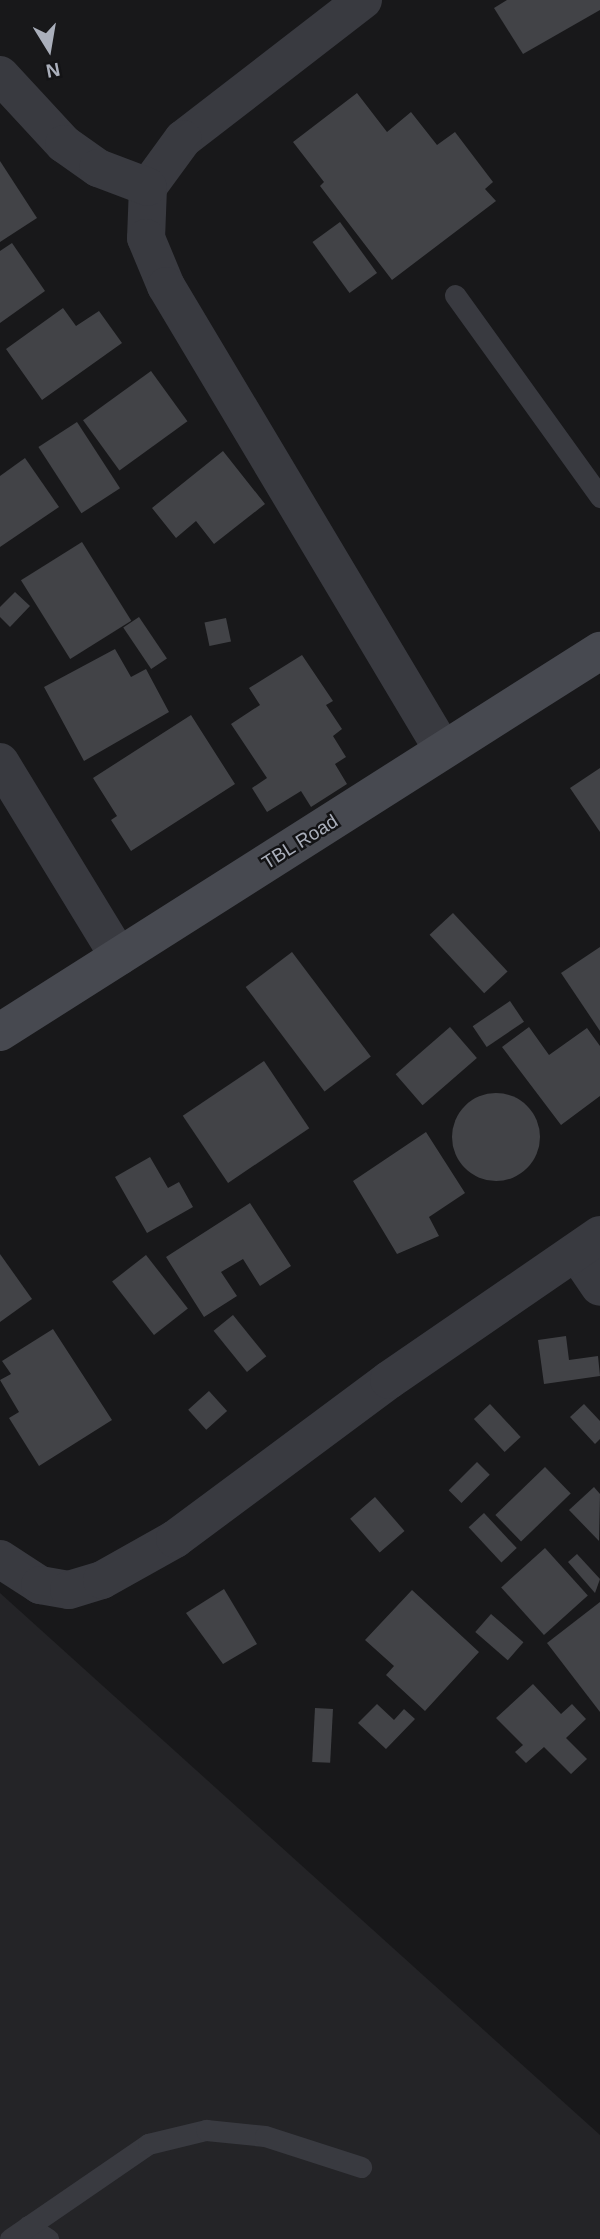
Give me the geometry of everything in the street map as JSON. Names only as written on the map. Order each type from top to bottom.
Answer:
[{"type":"street","points":[[363,0],[183,139],[148,187],[146,238],[166,286],[443,750]]},
{"type":"street","points":[[0,75],[64,144],[97,169],[148,187]]},
{"type":"street","name":"TBL Road","points":[[0,1032],[600,652]]},
{"type":"street","points":[[0,762],[119,957]]},
{"type":"street","points":[[0,1559],[40,1586],[69,1590],[102,1580],[175,1539],[389,1380],[588,1244],[600,1287]]},
{"type":"lane","points":[[455,295],[600,497]]},
{"type":"lane","points":[[10,2239],[148,2144],[206,2130],[265,2136],[360,2167]]},
{"type":"lane","points":[[28,2226],[48,2239]]},
{"type":"shaded area","points":[[0,1593],[600,2135],[600,2239],[0,2239]]},
{"type":"building","points":[[507,0],[600,0],[600,10],[523,54],[494,8]]},
{"type":"building","points":[[357,93],[387,132],[411,112],[437,145],[455,132],[493,182],[485,189],[496,201],[392,280],[320,186],[324,182],[293,142]]},
{"type":"building","points":[[0,161],[37,218],[0,242]]},
{"type":"building","points":[[340,222],[377,273],[350,293],[312,242]]},
{"type":"building","points":[[12,243],[45,291],[0,323],[0,251]]},
{"type":"building","points":[[63,308],[76,326],[99,311],[122,343],[42,400],[6,349]]},
{"type":"building","points":[[151,371],[187,421],[119,471],[83,420]]},
{"type":"building","points":[[77,422],[120,488],[81,513],[38,447]]},
{"type":"building","points":[[223,451],[265,504],[214,544],[196,521],[176,538],[152,508]]},
{"type":"building","points":[[25,458],[59,507],[0,547],[0,476]]},
{"type":"building","points":[[82,542],[131,621],[70,659],[21,580]]},
{"type":"building","points":[[15,592],[30,606],[10,627],[0,617],[0,607]]},
{"type":"building","points":[[139,617],[167,658],[151,669],[123,628]]},
{"type":"building","points":[[226,618],[231,641],[209,646],[204,623]]},
{"type":"building","points":[[115,649],[131,677],[146,669],[169,712],[84,761],[44,687]]},
{"type":"building","points":[[302,655],[333,701],[326,705],[342,729],[333,736],[346,757],[335,764],[347,784],[311,807],[301,791],[267,812],[252,788],[267,778],[231,724],[260,705],[249,688]]},
{"type":"building","points":[[191,715],[235,784],[131,851],[111,820],[117,816],[93,778]]},
{"type":"building","points":[[600,768],[600,832],[570,788]]},
{"type":"building","points":[[453,913],[508,972],[484,993],[430,935]]},
{"type":"building","points":[[600,947],[600,1031],[561,973]]},
{"type":"building","points":[[292,952],[371,1057],[325,1092],[246,987]]},
{"type":"building","points":[[510,1001],[524,1022],[487,1047],[473,1026]]},
{"type":"building","points":[[450,1027],[477,1058],[423,1105],[396,1074]]},
{"type":"building","points":[[529,1027],[549,1055],[587,1028],[600,1046],[600,1096],[561,1125],[502,1047]]},
{"type":"building","points":[[264,1061],[309,1128],[228,1183],[183,1116]]},
{"type":"building","points":[[487,1093],[505,1093],[521,1100],[533,1112],[540,1128],[540,1146],[533,1162],[521,1174],[505,1181],[487,1181],[471,1174],[459,1162],[452,1146],[452,1128],[459,1112],[471,1100]]},
{"type":"building","points":[[426,1132],[465,1193],[429,1217],[439,1236],[397,1254],[353,1181]]},
{"type":"building","points":[[150,1157],[168,1188],[179,1182],[193,1207],[147,1233],[115,1177]]},
{"type":"building","points":[[250,1203],[291,1266],[260,1286],[243,1259],[221,1272],[237,1296],[204,1317],[166,1257]]},
{"type":"building","points":[[0,1254],[32,1299],[0,1322]]},
{"type":"building","points":[[146,1255],[188,1309],[154,1335],[112,1281]]},
{"type":"building","points":[[233,1315],[266,1356],[247,1372],[214,1331]]},
{"type":"building","points":[[53,1329],[112,1420],[39,1466],[9,1418],[19,1412],[0,1380],[11,1374],[2,1361]]},
{"type":"building","points":[[566,1336],[569,1360],[598,1356],[600,1376],[544,1384],[538,1340]]},
{"type":"building","points":[[209,1391],[227,1411],[206,1430],[188,1410]]},
{"type":"building","points":[[490,1404],[521,1437],[505,1452],[474,1419]]},
{"type":"building","points":[[584,1404],[600,1421],[600,1439],[595,1444],[570,1417]]},
{"type":"building","points":[[477,1462],[490,1475],[461,1503],[449,1490]]},
{"type":"building","points":[[545,1467],[571,1494],[521,1542],[495,1515]]},
{"type":"building","points":[[594,1487],[600,1494],[599,1541],[569,1510]]},
{"type":"building","points":[[375,1497],[405,1531],[380,1553],[350,1519]]},
{"type":"building","points":[[484,1513],[517,1548],[501,1562],[469,1527]]},
{"type":"building","points":[[545,1548],[588,1596],[544,1635],[501,1587]]},
{"type":"building","points":[[577,1554],[600,1579],[595,1593],[568,1562]]},
{"type":"building","points":[[224,1589],[257,1644],[223,1664],[186,1613]]},
{"type":"building","points":[[412,1590],[479,1652],[425,1711],[386,1675],[394,1666],[365,1640]]},
{"type":"building","points":[[600,1602],[600,1712],[547,1643]]},
{"type":"building","points":[[491,1614],[523,1642],[508,1660],[475,1632]]},
{"type":"building","points":[[533,1684],[561,1714],[572,1704],[586,1719],[566,1738],[587,1759],[571,1774],[544,1747],[526,1763],[515,1752],[523,1745],[496,1718]]},
{"type":"building","points":[[377,1704],[394,1720],[404,1709],[415,1719],[386,1749],[358,1723]]},
{"type":"building","points":[[315,1708],[333,1709],[330,1763],[312,1762]]}]
